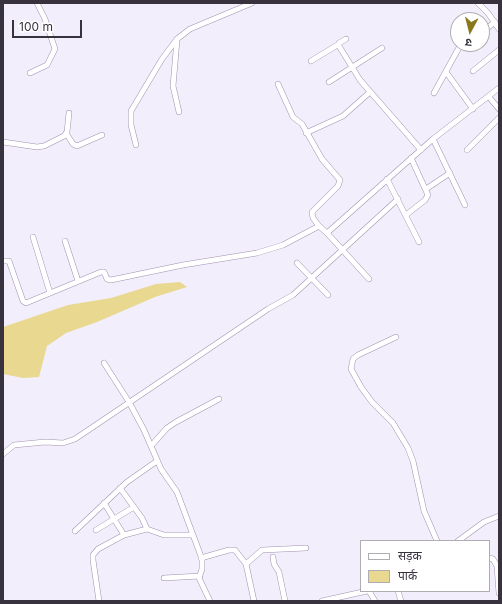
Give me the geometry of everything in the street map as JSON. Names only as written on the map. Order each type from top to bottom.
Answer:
[{"type":"street","points":[[30,73],[42,70],[47,66],[55,49],[45,19],[37,3]]},
{"type":"street","points":[[136,145],[131,125],[132,111],[162,59],[177,39],[190,29],[252,3]]},
{"type":"street","points":[[478,3],[495,22],[499,29]]},
{"type":"street","points":[[490,26],[495,22]]},
{"type":"street","points":[[311,61],[346,38]]},
{"type":"street","points":[[177,39],[173,86],[179,112]]},
{"type":"street","points":[[339,44],[370,92],[387,108],[421,150]]},
{"type":"street","points":[[329,82],[382,48]]},
{"type":"street","points":[[473,71],[499,50]]},
{"type":"street","points":[[434,93],[457,52]]},
{"type":"street","points":[[446,72],[473,108]]},
{"type":"street","points":[[278,84],[293,116],[302,124],[322,159],[340,182],[338,186],[313,210],[313,218],[369,279]]},
{"type":"street","points":[[327,233],[433,139],[499,88]]},
{"type":"street","points":[[306,133],[343,116],[370,92]]},
{"type":"street","points":[[489,97],[499,110]]},
{"type":"street","points":[[3,142],[40,147],[66,133],[69,127],[69,113]]},
{"type":"street","points":[[467,150],[499,118]]},
{"type":"street","points":[[66,133],[72,144],[77,146],[102,134]]},
{"type":"street","points":[[433,139],[465,205]]},
{"type":"street","points":[[406,214],[428,197],[426,188],[411,158]]},
{"type":"street","points":[[426,188],[450,172]]},
{"type":"street","points":[[387,179],[419,242]]},
{"type":"street","points":[[3,454],[14,445],[69,442],[268,309],[287,299],[398,199]]},
{"type":"street","points":[[3,261],[9,261],[24,302],[102,272],[107,279],[111,280],[183,265],[270,250],[319,226]]},
{"type":"street","points":[[32,237],[50,293]]},
{"type":"street","points":[[65,241],[78,281]]},
{"type":"street","points":[[297,263],[328,295]]},
{"type":"street","points":[[396,338],[353,359],[351,368],[361,387],[372,402],[393,423],[408,448],[413,461],[424,511],[437,540]]},
{"type":"street","points":[[104,363],[129,402],[144,430],[157,460],[177,492],[201,558],[202,565],[200,581],[210,601]]},
{"type":"street","points":[[151,446],[167,428],[219,399]]},
{"type":"street","points":[[76,531],[120,488],[135,475],[157,460]]},
{"type":"street","points":[[120,488],[134,507],[147,529]]},
{"type":"street","points":[[104,503],[124,535]]},
{"type":"street","points":[[96,530],[134,507]]},
{"type":"street","points":[[459,540],[484,522],[499,516]]},
{"type":"street","points":[[99,601],[93,555],[98,549],[124,535],[147,529],[164,535],[192,535]]},
{"type":"street","points":[[246,564],[262,550],[306,548]]},
{"type":"street","points":[[201,558],[233,549],[246,564],[254,601]]},
{"type":"street","points":[[273,557],[279,572],[285,601]]},
{"type":"street","points":[[490,558],[493,559],[497,566],[499,593]]},
{"type":"street","points":[[164,578],[200,576]]},
{"type":"street","points":[[322,601],[363,592]]},
{"type":"street","points":[[369,592],[375,601]]},
{"type":"green space","points":[[180,282],[187,287],[155,297],[97,322],[66,333],[47,346],[39,377],[23,378],[3,374],[3,327],[68,305],[111,298],[156,284]]}]
